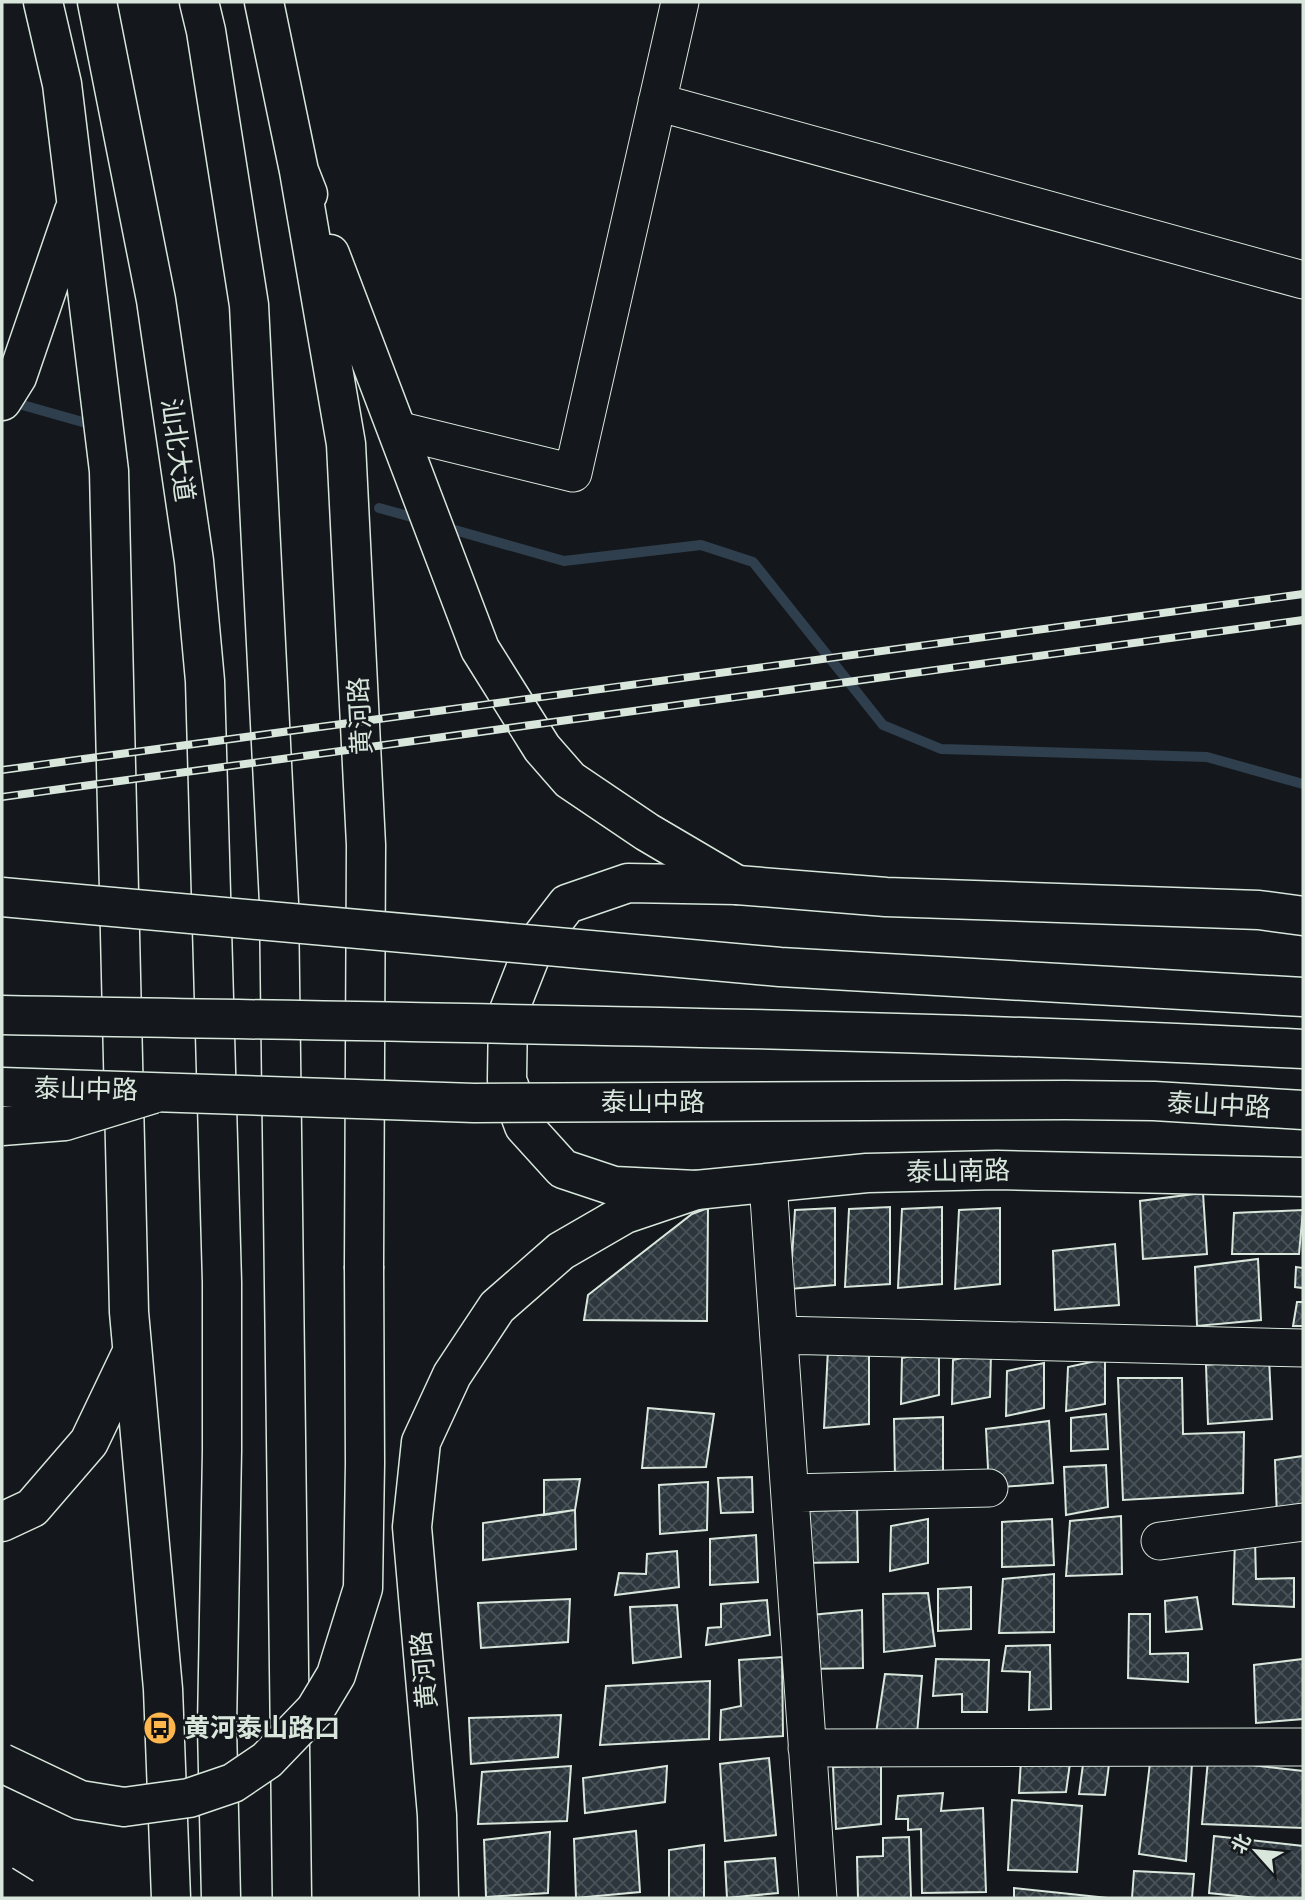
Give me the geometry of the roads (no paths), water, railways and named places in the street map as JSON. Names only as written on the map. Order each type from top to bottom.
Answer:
[{"type":"main road","points":[[43,2],[62,85],[109,471],[129,1312],[163,1689],[171,1898]]},
{"type":"main road","name":"汕北大道","points":[[97,2],[156,300],[194,561],[205,681],[222,1282],[217,1727],[221,1898]]},
{"type":"main road","points":[[264,2],[299,171],[480,649],[542,748],[570,780],[646,832],[737,886],[886,897],[1259,910],[1303,916]]},
{"type":"main road","points":[[203,12],[250,306],[279,903],[292,1898]]},
{"type":"main road","name":"黄河路","points":[[2,1763],[80,1800],[124,1807],[189,1798],[233,1783],[267,1760],[315,1710],[337,1675],[363,1588],[366,845],[347,455],[299,171]]},
{"type":"main road","points":[[9,389],[77,202]]},
{"type":"main road","name":"泰山南路","points":[[737,886],[628,883],[567,904],[534,947],[508,1013],[507,1080],[524,1126],[563,1169],[614,1185],[696,1190],[867,1173],[997,1170],[1303,1177]]},
{"type":"main road","points":[[2,897],[780,967],[1303,997]]},
{"type":"main road","points":[[2,1015],[1065,1037],[1303,1049]]},
{"type":"main road","name":"泰山中路","points":[[2,1087],[474,1102],[1066,1100],[1154,1101],[1303,1110]]},
{"type":"main road","points":[[2,1126],[65,1122],[163,1091]]},
{"type":"main road","name":"黄河路","points":[[439,1898],[437,1815],[412,1527],[421,1442],[452,1375],[497,1307],[561,1251],[625,1214],[696,1190]]},
{"type":"main road","points":[[2,1522],[32,1508],[89,1442],[132,1352]]},
{"type":"main road","points":[[2,1878],[15,1898]]},
{"type":"main road","points":[[2,1885],[23,1898]]},
{"type":"street","points":[[397,430],[573,473],[680,2]]},
{"type":"street","points":[[657,102],[1303,280]]},
{"type":"street","points":[[768,1183],[818,1898]]},
{"type":"street","points":[[779,1335],[1303,1348]]},
{"type":"street","points":[[790,1493],[989,1488]]},
{"type":"street","points":[[1160,1541],[1303,1522]]},
{"type":"street","points":[[807,1748],[1303,1747]]},
{"type":"waterway","points":[[12,402],[86,423]]},
{"type":"waterway","points":[[379,508],[419,519]]},
{"type":"waterway","points":[[444,527],[564,561],[701,545],[753,562],[883,725],[941,749],[1207,757],[1303,784]]},
{"type":"railway","points":[[2,770],[1303,594]]},
{"type":"railway","points":[[2,797],[1303,620]]},
{"type":"place","name":"黄河泰山路口","points":[[160,1728]]}]
